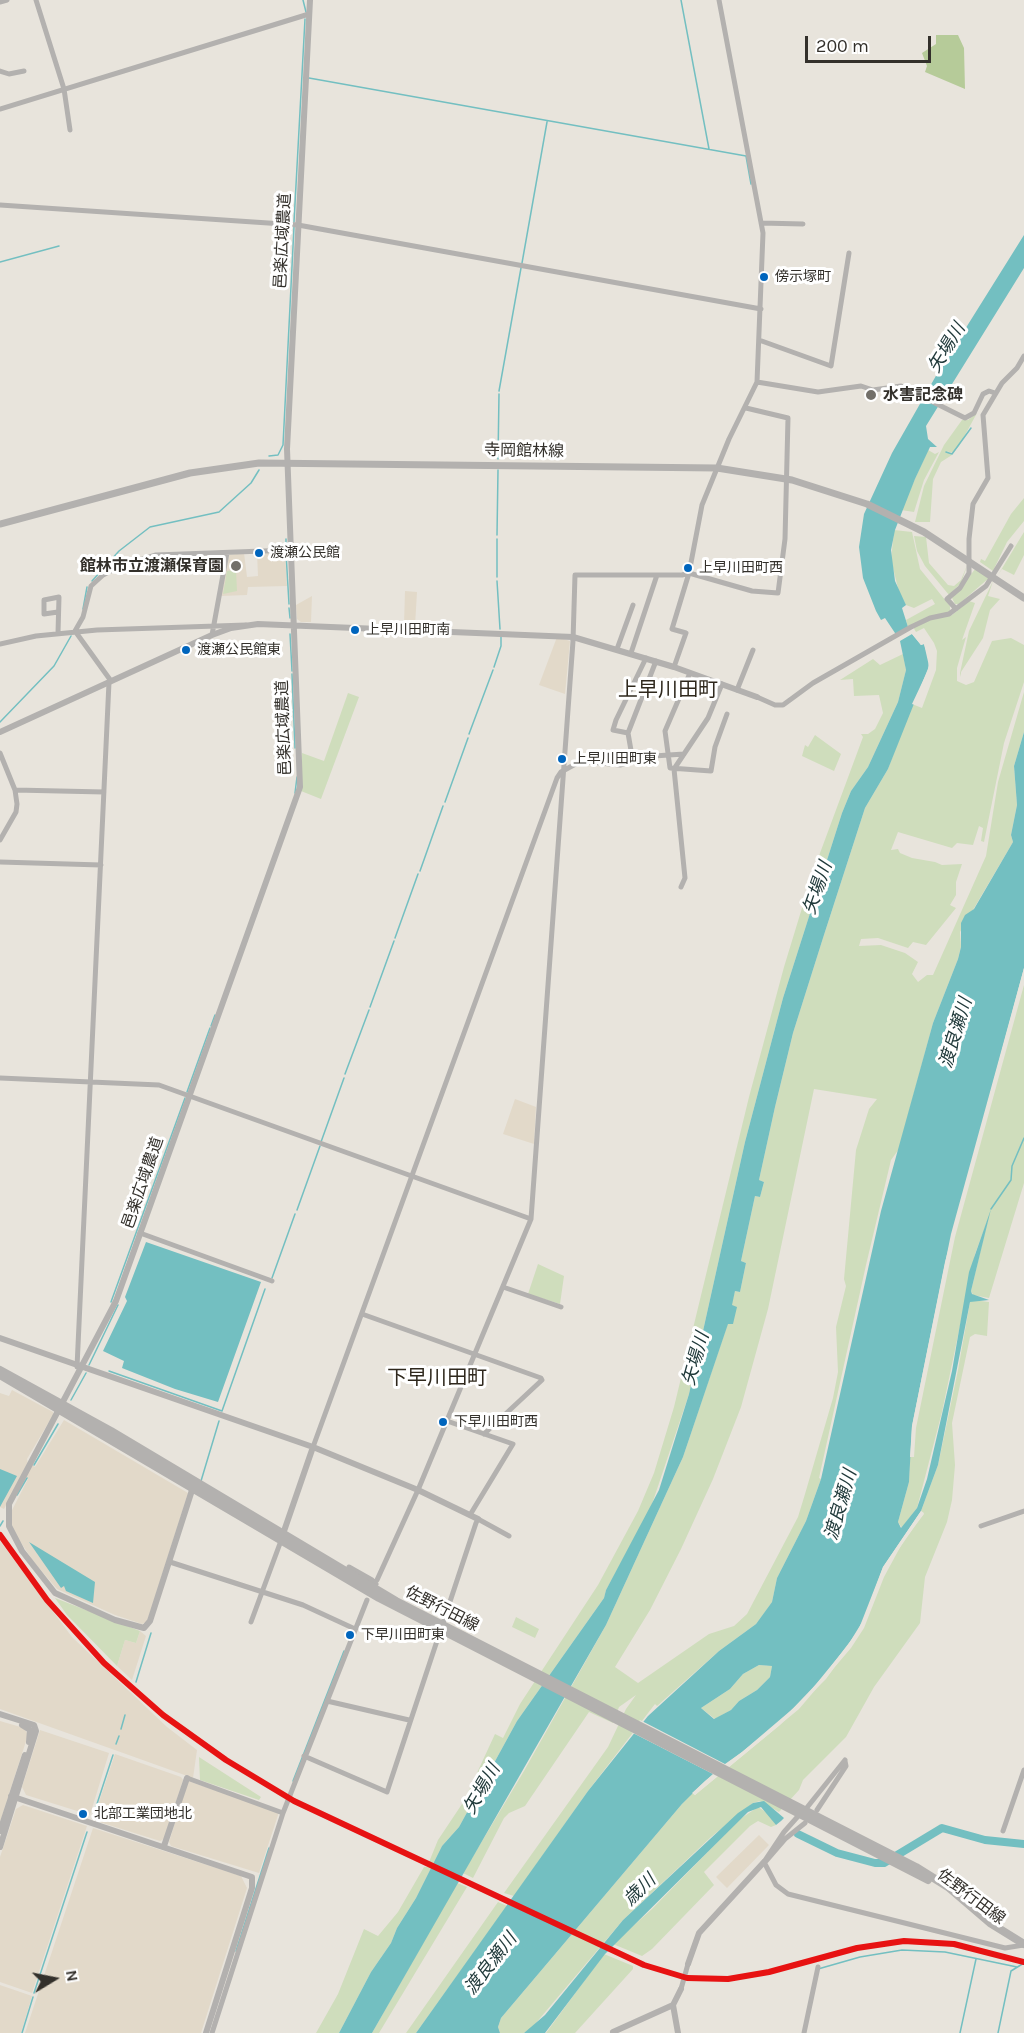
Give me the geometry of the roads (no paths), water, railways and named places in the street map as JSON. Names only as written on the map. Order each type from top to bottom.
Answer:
[{"type":"main road","name":"寺岡館林線","points":[[0,524],[190,473],[244,464],[287,462],[717,468],[784,478],[851,498],[918,528],[1024,598]]},
{"type":"main road","name":"佐野行田線","points":[[0,1370],[15,1381],[282,1537],[374,1583],[438,1625]]},
{"type":"main road","name":"佐野行田線","points":[[0,1375],[15,1381]]},
{"type":"main road","name":"佐野行田線","points":[[61,1407],[193,1487],[438,1625],[905,1864],[944,1891],[986,1926],[1023,1947]]},
{"type":"street","points":[[0,2],[7,0]]},
{"type":"street","points":[[36,0],[64,89],[70,130]]},
{"type":"street","name":"邑楽広域農道","points":[[170,1562],[148,1624],[141,1628],[116,1620],[59,1595],[22,1551],[10,1531],[9,1504],[116,1300],[298,794],[300,769],[287,462],[310,0]]},
{"type":"street","points":[[675,667],[686,633],[672,629],[689,573],[702,505],[758,382],[761,223],[719,0]]},
{"type":"street","points":[[0,109],[309,14]]},
{"type":"street","points":[[0,71],[9,74],[24,71]]},
{"type":"street","points":[[0,205],[298,225],[761,309]]},
{"type":"street","points":[[761,223],[803,224]]},
{"type":"street","points":[[759,340],[831,366],[849,253]]},
{"type":"street","points":[[956,609],[947,599],[960,588],[969,573],[969,539],[973,504],[988,478],[983,419],[995,393],[1017,368],[1024,356]]},
{"type":"street","points":[[758,382],[818,392],[861,386],[873,390],[904,386],[958,416],[972,415],[983,394],[995,393]]},
{"type":"street","points":[[349,1567],[374,1583],[418,1490],[531,1219],[573,637],[575,574],[689,573],[752,591],[778,593],[785,540],[788,418],[746,408]]},
{"type":"street","points":[[0,644],[75,631],[216,624],[294,624],[573,637],[675,667],[775,705],[783,705],[813,683],[910,627],[930,618],[949,614],[986,586],[994,577],[1011,546]]},
{"type":"street","points":[[75,631],[83,617],[91,586],[111,570],[156,555],[290,550]]},
{"type":"street","points":[[213,635],[227,553]]},
{"type":"street","points":[[631,653],[657,575]]},
{"type":"street","points":[[617,649],[633,605]]},
{"type":"street","points":[[58,612],[58,633]]},
{"type":"street","points":[[0,732],[213,635],[247,625]]},
{"type":"street","points":[[75,631],[110,682],[79,1367]]},
{"type":"street","points":[[737,690],[753,650]]},
{"type":"street","points":[[628,733],[614,730],[616,720],[646,658]]},
{"type":"street","points":[[633,762],[628,733],[656,661]]},
{"type":"street","points":[[690,673],[666,731],[670,768],[711,771],[715,747],[727,714]]},
{"type":"street","points":[[681,887],[685,878],[675,769],[708,718],[722,684]]},
{"type":"street","points":[[0,753],[15,790],[16,812],[0,840]]},
{"type":"street","points":[[251,1622],[534,836],[557,778],[563,771],[585,760],[620,765],[684,754]]},
{"type":"street","points":[[15,790],[104,792]]},
{"type":"street","points":[[0,862],[101,865]]},
{"type":"street","points":[[0,1078],[159,1085],[531,1219]]},
{"type":"street","points":[[140,1233],[272,1281]]},
{"type":"street","points":[[503,1287],[561,1307]]},
{"type":"street","points":[[362,1314],[542,1380],[484,1434]]},
{"type":"street","points":[[0,1338],[313,1447],[418,1490],[509,1536]]},
{"type":"street","points":[[447,1421],[513,1444],[470,1515]]},
{"type":"street","points":[[193,1487],[170,1562],[303,1605],[355,1629]]},
{"type":"street","points":[[981,1526],[1024,1511]]},
{"type":"street","points":[[304,1756],[387,1792],[409,1720],[478,1519]]},
{"type":"street","points":[[212,2033],[283,1813],[367,1600]]},
{"type":"street","points":[[327,1701],[409,1720]]},
{"type":"street","points":[[0,1716],[34,1725],[36,1731],[0,1847]]},
{"type":"street","points":[[765,1862],[799,1810],[845,1760],[846,1766],[817,1810]]},
{"type":"street","points":[[1003,1831],[1024,1770]]},
{"type":"street","points":[[164,1846],[187,1778],[283,1813]]},
{"type":"street","points":[[0,1831],[14,1797]]},
{"type":"street","points":[[14,1797],[252,1877],[261,1877]]},
{"type":"street","points":[[678,2033],[673,2005],[681,1989],[699,1933],[785,1839],[806,1823]]},
{"type":"street","points":[[765,1862],[776,1885],[788,1894],[1005,1948],[1023,1947]]},
{"type":"street","points":[[206,2033],[252,1888],[252,1877]]},
{"type":"street","points":[[804,2033],[818,1967]]},
{"type":"street","points":[[612,2032],[673,2005]]},
{"type":"water","points":[[1024,235],[1024,268],[926,426],[928,439],[937,447],[930,447],[915,479],[895,530],[891,550],[895,581],[906,605],[902,608],[908,627],[897,636],[885,618],[881,620],[863,578],[859,547],[864,514],[892,453],[937,374]]},
{"type":"water","name":"矢場川","points":[[912,634],[921,645],[924,644],[929,666],[888,769],[865,808],[793,1033],[759,1180],[764,1182],[760,1197],[755,1196],[741,1261],[746,1263],[740,1292],[735,1291],[732,1305],[737,1307],[733,1324],[728,1324],[683,1457],[606,1625],[372,2033],[339,2033],[371,1972],[391,1943],[397,1928],[416,1898],[442,1846],[459,1827],[517,1721],[604,1598],[606,1590],[659,1490],[689,1394],[745,1142],[783,998],[842,813],[851,791],[868,767],[898,702],[906,670],[900,641]]},
{"type":"water","name":"渡良瀬川","points":[[1024,732],[1024,968],[945,1262],[912,1426],[909,1482],[898,1522],[901,1528],[917,1508],[927,1479],[952,1371],[969,1272],[991,1209],[971,1291],[972,1294],[989,1300],[970,1302],[938,1465],[921,1511],[883,1567],[858,1631],[823,1677],[779,1723],[705,1781],[682,1804],[501,2018],[498,2027],[500,2033],[416,2033],[588,1791],[648,1716],[719,1651],[756,1624],[772,1602],[777,1578],[806,1521],[821,1479],[881,1211],[933,1023],[958,959],[961,947],[961,923],[965,915],[974,909],[1013,842],[1011,835],[1017,805],[1014,766]],"holes":[[[759,1665],[772,1666],[770,1677],[731,1710],[714,1719],[701,1708],[730,1689],[743,1674]]]},
{"type":"water","points":[[146,1242],[261,1282],[218,1402],[175,1389],[122,1368],[124,1361],[103,1351],[127,1301],[125,1297]]},
{"type":"water","points":[[0,1469],[17,1476],[0,1507]]},
{"type":"water","points":[[29,1542],[95,1582],[93,1603],[66,1591],[64,1586],[61,1588]]},
{"type":"water","points":[[764,1801],[784,1818],[776,1825],[761,1807],[748,1812],[605,1954],[545,2033],[524,2033],[545,2015],[623,1920],[738,1813],[753,1803]]},
{"type":"waterway","points":[[303,0],[306,12]]},
{"type":"waterway","points":[[681,0],[709,149]]},
{"type":"waterway","points":[[294,222],[305,19]]},
{"type":"waterway","points":[[309,78],[746,156],[751,184]]},
{"type":"waterway","points":[[522,263],[547,122]]},
{"type":"waterway","points":[[269,456],[278,455],[283,445],[294,227]]},
{"type":"waterway","points":[[0,262],[59,246]]},
{"type":"waterway","points":[[499,391],[521,268]]},
{"type":"waterway","points":[[498,459],[499,394]]},
{"type":"waterway","points":[[946,452],[952,454],[971,428]]},
{"type":"waterway","points":[[92,581],[119,551],[150,527],[219,512],[251,483],[259,470]]},
{"type":"waterway","points":[[497,535],[498,470]]},
{"type":"waterway","points":[[286,539],[286,547]]},
{"type":"waterway","points":[[497,539],[497,577]]},
{"type":"waterway","points":[[286,553],[289,604]]},
{"type":"waterway","points":[[497,581],[500,629]]},
{"type":"waterway","points":[[83,609],[87,587]]},
{"type":"waterway","points":[[289,608],[290,618]]},
{"type":"waterway","points":[[290,634],[292,671]]},
{"type":"waterway","points":[[0,722],[54,666],[71,636]]},
{"type":"waterway","points":[[494,667],[501,646],[501,636]]},
{"type":"waterway","points":[[469,734],[493,670]]},
{"type":"waterway","points":[[292,674],[295,748]]},
{"type":"waterway","points":[[445,802],[468,738]]},
{"type":"waterway","points":[[295,793],[297,777]]},
{"type":"waterway","points":[[420,871],[443,806]]},
{"type":"waterway","points":[[395,938],[418,874]]},
{"type":"waterway","points":[[370,1007],[394,941]]},
{"type":"waterway","points":[[345,1074],[369,1010]]},
{"type":"waterway","points":[[211,1026],[215,1015]]},
{"type":"waterway","points":[[187,1092],[210,1028]]},
{"type":"waterway","points":[[321,1142],[344,1078]]},
{"type":"waterway","points":[[111,1302],[185,1098]]},
{"type":"waterway","points":[[991,1209],[1011,1180],[1012,1166],[1024,1138]]},
{"type":"waterway","points":[[297,1210],[320,1146]]},
{"type":"waterway","points":[[272,1278],[295,1214]]},
{"type":"waterway","points":[[109,1371],[222,1411],[265,1289]]},
{"type":"waterway","points":[[89,1365],[118,1305]]},
{"type":"waterway","points":[[71,1400],[86,1373]]},
{"type":"waterway","points":[[201,1481],[219,1421]]},
{"type":"waterway","points":[[34,1465],[58,1424]]},
{"type":"waterway","points":[[17,1495],[27,1478]]},
{"type":"waterway","points":[[0,1526],[3,1521]]},
{"type":"waterway","points":[[136,1682],[151,1633]]},
{"type":"waterway","points":[[293,1781],[344,1651]]},
{"type":"waterway","points":[[121,1729],[125,1715]]},
{"type":"waterway","points":[[116,1744],[119,1736]]},
{"type":"waterway","points":[[94,1813],[113,1755]]},
{"type":"waterway","name":"歳川","points":[[798,1834],[837,1853],[875,1863],[884,1863],[942,1828],[985,1840],[1024,1844]]},
{"type":"waterway","points":[[34,1993],[87,1832]]},
{"type":"waterway","points":[[236,1951],[269,1848]]},
{"type":"waterway","points":[[818,1969],[860,1957],[902,1950],[945,1952],[1017,1967]]},
{"type":"waterway","points":[[960,2033],[976,1959]]},
{"type":"waterway","points":[[998,2033],[1011,1971],[1024,1963]]},
{"type":"waterway","points":[[22,2033],[33,1997]]},
{"type":"place","name":"傍示塚町","points":[[764,277]]},
{"type":"place","name":"水害記念碑","points":[[871,395]]},
{"type":"place","name":"渡瀬公民館","points":[[259,553]]},
{"type":"place","name":"館林市立渡瀬保育園","points":[[236,566]]},
{"type":"place","name":"上早川田町西","points":[[688,568]]},
{"type":"place","name":"上早川田町南","points":[[355,630]]},
{"type":"place","name":"渡瀬公民館東","points":[[186,650]]},
{"type":"place","name":"上早川田町東","points":[[562,759]]},
{"type":"place","name":"下早川田町西","points":[[443,1422]]},
{"type":"place","name":"下早川田町東","points":[[350,1635]]},
{"type":"place","name":"北部工業団地北","points":[[83,1814]]},
{"type":"district","name":"上早川田町","points":[[668,690]]},
{"type":"district","name":"下早川田町","points":[[437,1378]]}]
